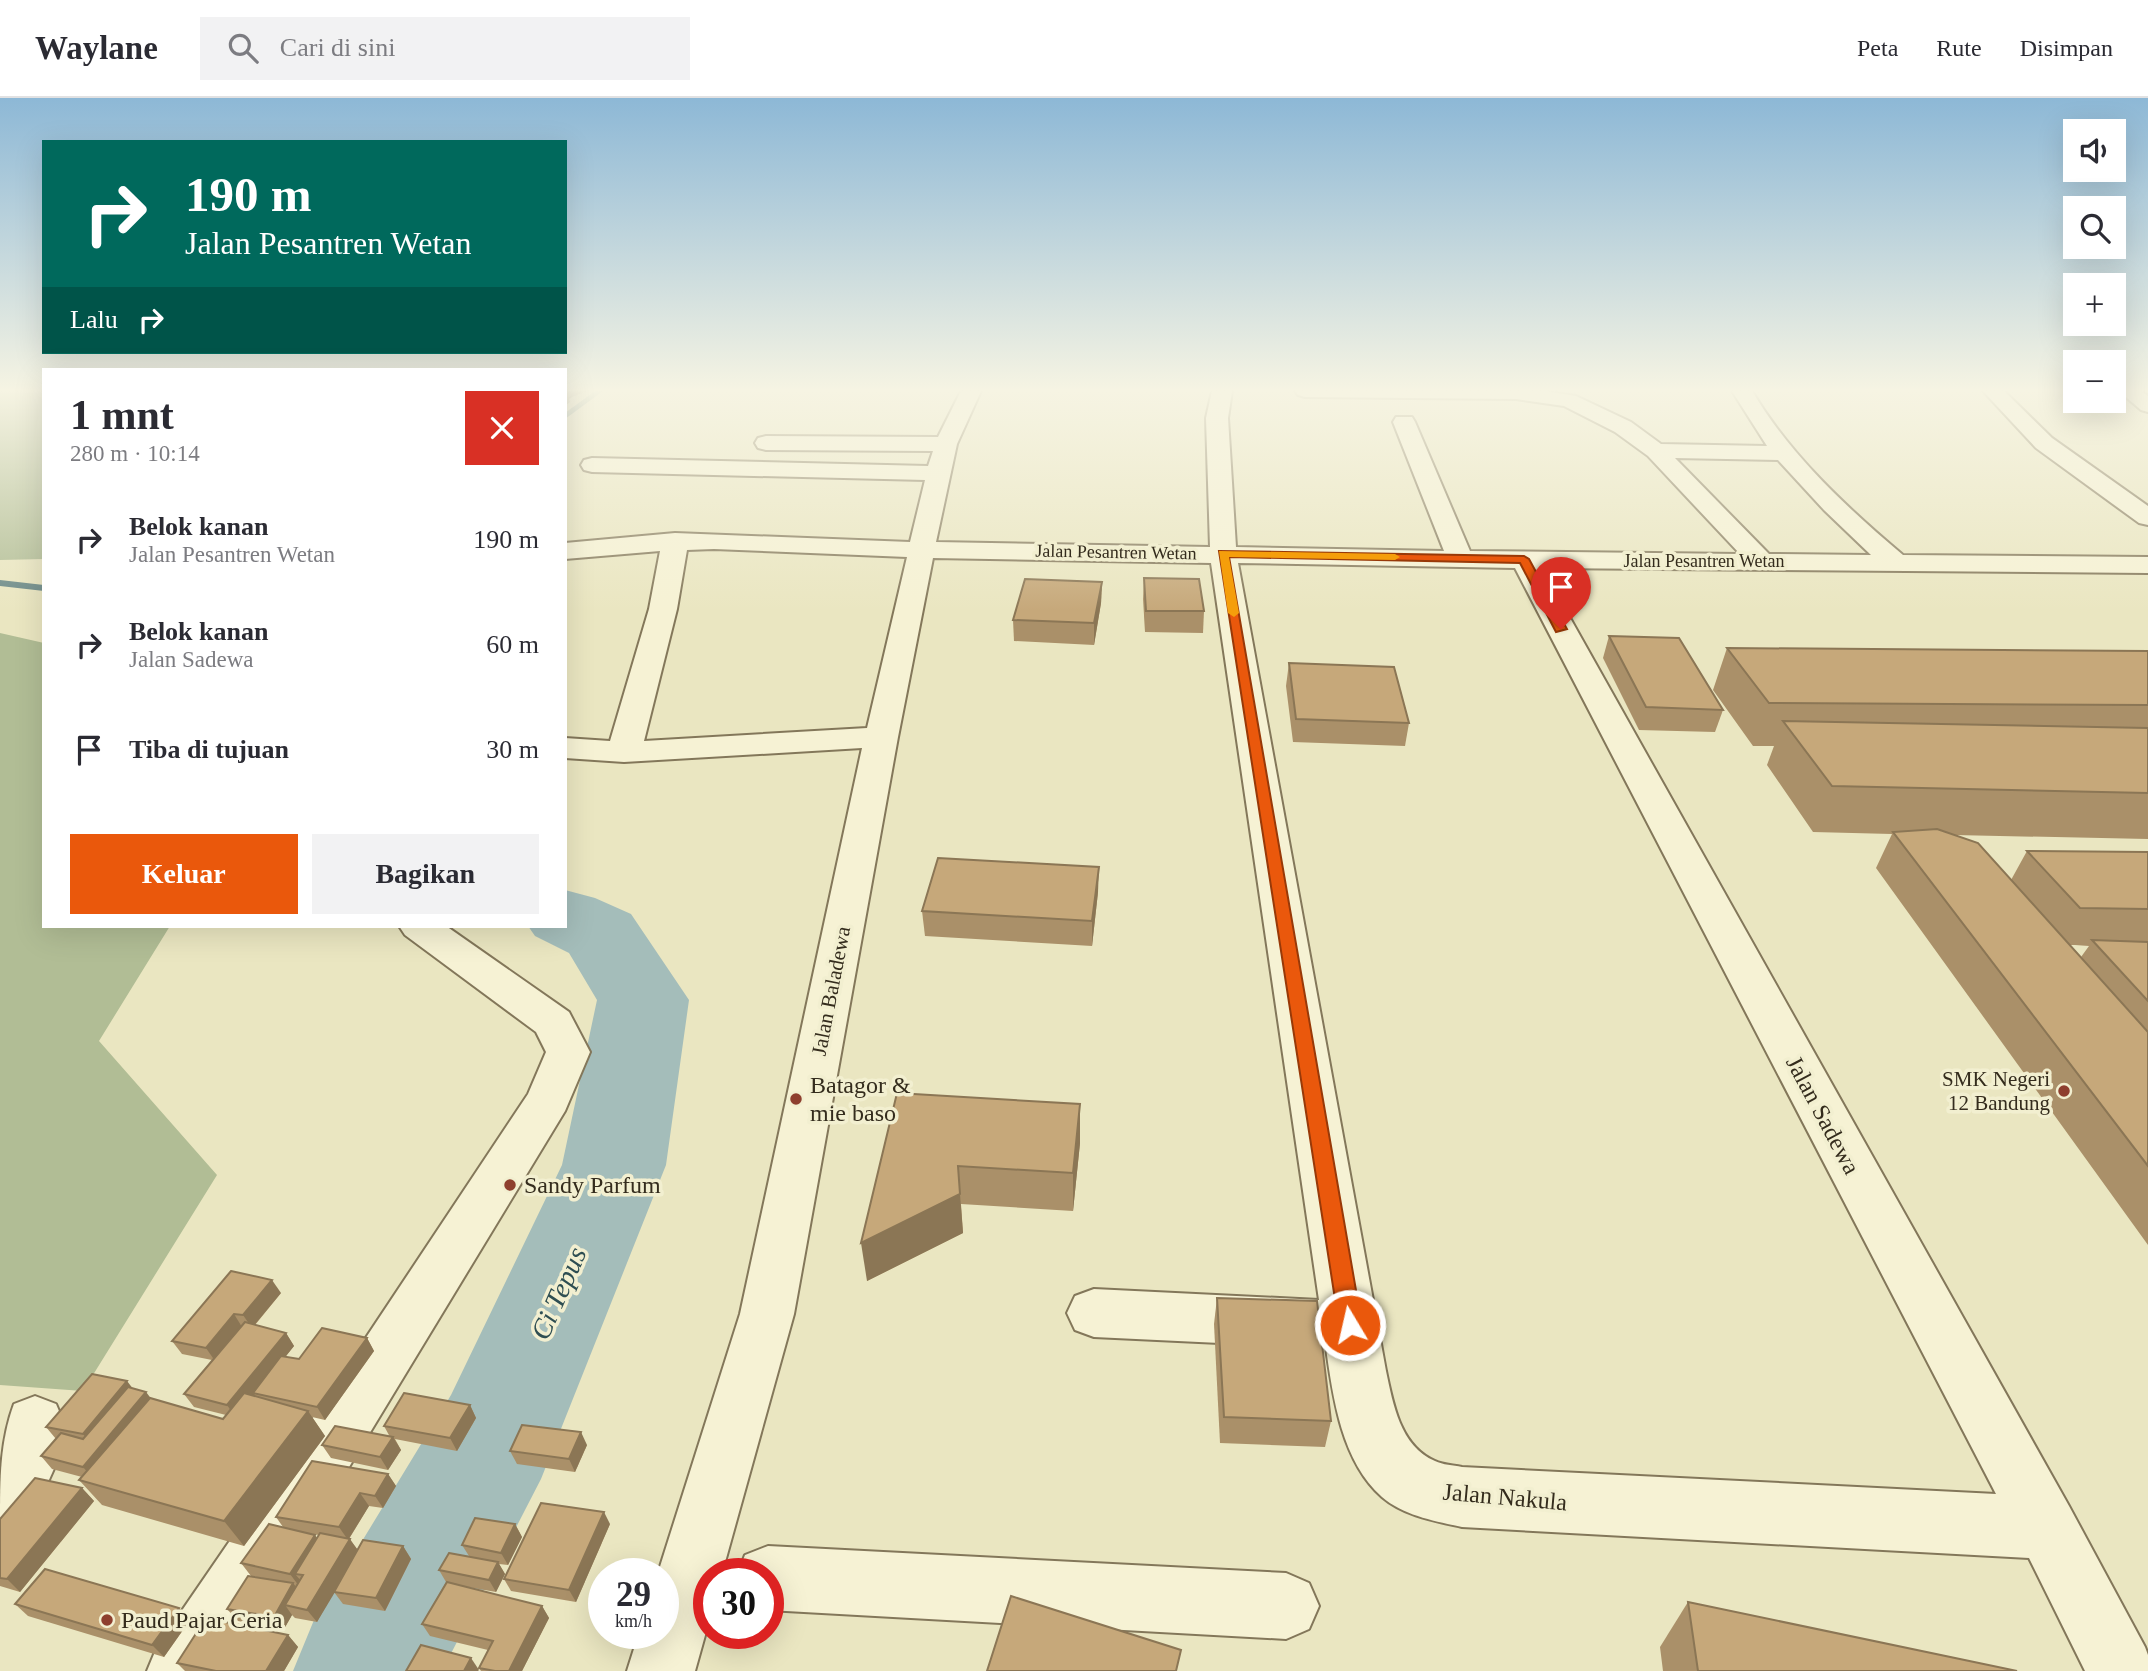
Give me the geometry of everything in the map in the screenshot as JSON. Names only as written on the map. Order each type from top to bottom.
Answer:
[{"type":"street","points":[[592,465],[627,464]]},
{"type":"street","name":"Jalan Baladewa","points":[[703,1558],[767,1314],[881,737],[941,464]]},
{"type":"street","name":"Jalan Nakula","points":[[1219,464],[1223,554],[1350,1325],[1371,1429],[1380,1451],[1401,1475],[1425,1489],[1462,1497],[2047,1528]]},
{"type":"street","points":[[1422,464],[1461,558]]},
{"type":"street","points":[[1669,464],[1762,562]]},
{"type":"street","points":[[1797,464],[1868,539],[1895,562]]},
{"type":"street","points":[[2074,464],[2148,518]]},
{"type":"street","points":[[624,752],[663,609],[675,541]]},
{"type":"street","name":"Jalan Pesantren Wetan","points":[[567,551],[675,541],[923,550],[2148,565]]},
{"type":"street","name":"Jalan Sadewa","points":[[1524,559],[2047,1528],[2120,1671]]},
{"type":"street","points":[[567,748],[624,752],[881,737]]},
{"type":"street","points":[[181,1671],[284,1516],[549,1099],[568,1052],[554,1023],[422,928]]},
{"type":"street","points":[[1094,1313],[1350,1325]]},
{"type":"street","points":[[0,1491],[27,1462],[35,1423]]},
{"type":"street","points":[[784,1579],[1286,1606]]},
{"type":"street","name":"Jalan Baladewa","points":[[661,1671],[693,1589]]},
{"type":"green space","points":[[0,464],[42,464],[42,559],[0,560]]},
{"type":"green space","points":[[0,633],[42,643],[42,928],[169,928],[99,1041],[217,1175],[83,1391],[0,1385]]},
{"type":"building","points":[[1144,578],[1199,579],[1204,611],[1146,611]]},
{"type":"building","points":[[1025,579],[1102,582],[1094,623],[1013,620]]},
{"type":"building","points":[[1609,636],[1679,638],[1723,710],[1646,707]]},
{"type":"building","points":[[1727,648],[2148,651],[2148,705],[1769,703]]},
{"type":"building","points":[[1289,663],[1394,667],[1409,723],[1296,719]]},
{"type":"building","points":[[1783,721],[2148,728],[2148,793],[1832,786]]},
{"type":"building","points":[[1937,829],[1978,843],[2148,1032],[2148,1166],[1893,832]]},
{"type":"building","points":[[2027,851],[2148,852],[2148,909],[2080,908]]},
{"type":"building","points":[[938,858],[1099,867],[1092,921],[922,911]]},
{"type":"building","points":[[2092,940],[2148,942],[2148,1001]]},
{"type":"building","points":[[897,1093],[1080,1104],[1073,1173],[958,1166],[960,1194],[861,1243]]},
{"type":"building","points":[[231,1271],[272,1280],[243,1315],[234,1314],[206,1348],[172,1341]]},
{"type":"building","points":[[1217,1298],[1317,1301],[1331,1421],[1224,1417]]},
{"type":"building","points":[[245,1322],[286,1333],[227,1405],[184,1394]]},
{"type":"building","points":[[322,1328],[367,1338],[317,1407],[253,1393],[281,1356],[299,1359]]},
{"type":"building","points":[[92,1374],[127,1381],[83,1434],[46,1427]]},
{"type":"building","points":[[128,1387],[146,1392],[83,1467],[41,1456],[61,1433],[83,1439]]},
{"type":"building","points":[[244,1393],[308,1411],[224,1521],[79,1480],[150,1398],[223,1419]]},
{"type":"building","points":[[404,1393],[470,1405],[450,1438],[384,1426]]},
{"type":"building","points":[[522,1425],[581,1432],[569,1459],[510,1451]]},
{"type":"building","points":[[335,1426],[393,1437],[380,1457],[322,1445]]},
{"type":"building","points":[[312,1461],[388,1474],[375,1496],[360,1493],[339,1527],[276,1517]]},
{"type":"building","points":[[35,1478],[82,1488],[7,1579],[0,1578],[0,1519]]},
{"type":"building","points":[[541,1503],[604,1512],[569,1590],[504,1579]]},
{"type":"building","points":[[475,1518],[515,1524],[501,1553],[462,1545]]},
{"type":"building","points":[[269,1524],[315,1535],[290,1574],[241,1563]]},
{"type":"building","points":[[320,1533],[350,1539],[307,1610],[285,1605],[303,1575],[295,1574]]},
{"type":"building","points":[[363,1540],[403,1546],[376,1598],[334,1592]]},
{"type":"building","points":[[449,1553],[498,1562],[489,1580],[439,1570]]},
{"type":"building","points":[[45,1569],[179,1608],[152,1645],[15,1604]]},
{"type":"building","points":[[248,1576],[293,1583],[274,1617],[227,1609]]},
{"type":"building","points":[[447,1582],[542,1606],[509,1671],[479,1668],[493,1641],[422,1624]]},
{"type":"building","points":[[1011,1596],[1181,1650],[1176,1671],[987,1671]]},
{"type":"building","points":[[1688,1602],[2017,1671],[1698,1671]]},
{"type":"building","points":[[206,1618],[288,1635],[266,1671],[216,1671],[177,1663]]},
{"type":"building","points":[[421,1645],[471,1658],[464,1671],[406,1671]]},
{"type":"waterway","points":[[0,583],[42,588]]},
{"type":"waterway","name":"Ci Tepus","points":[[365,1671],[496,1437],[614,1165],[643,1000],[601,934],[567,918]]},
{"type":"slow traffic","points":[[1234,613],[1223,554],[1395,557]]},
{"type":"place","name":"SMK Negeri 12 Bandung","points":[[2064,1091]]},
{"type":"place","name":"Batagor & mie baso","points":[[796,1099]]},
{"type":"place","name":"Sandy Parfum","points":[[510,1185]]},
{"type":"place","name":"Paud Pajar Ceria","points":[[107,1620]]},
{"type":"route","points":[[1350,1325],[1223,554],[1524,559],[1561,629]]}]
